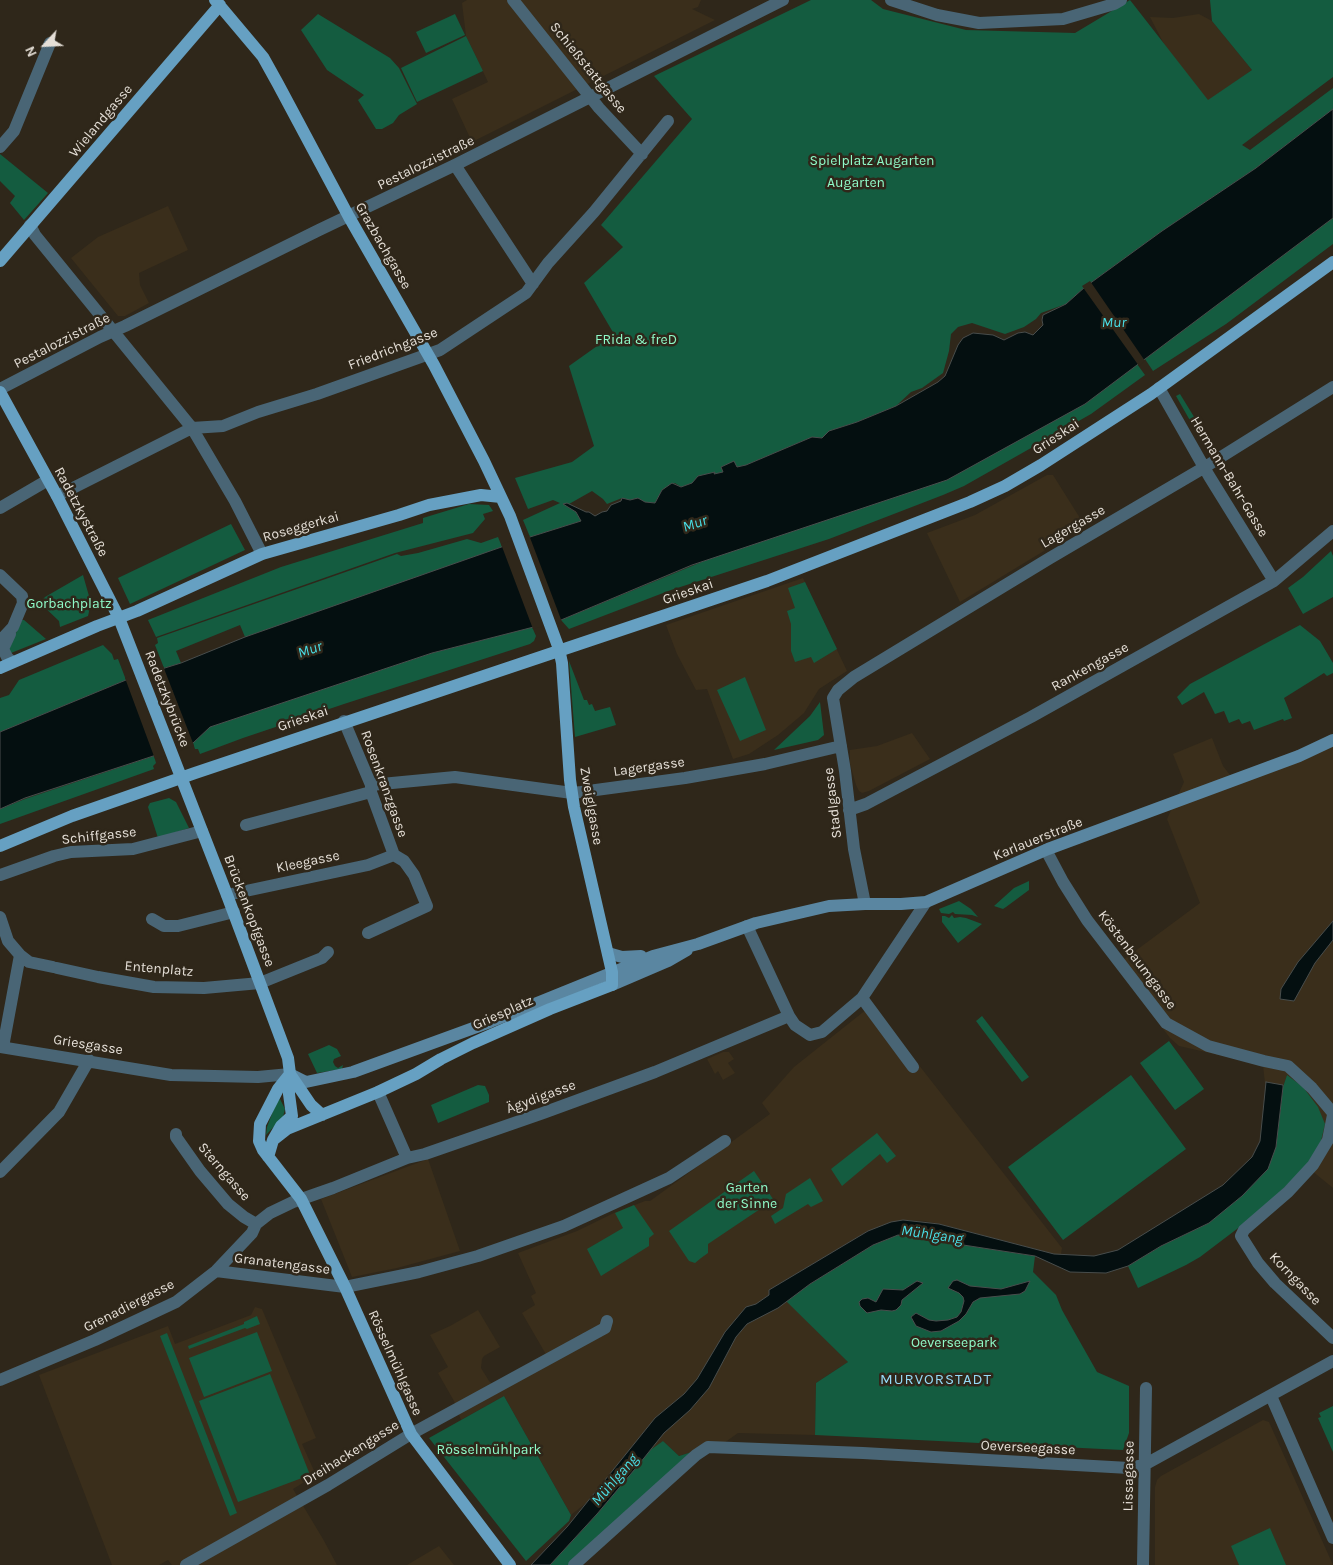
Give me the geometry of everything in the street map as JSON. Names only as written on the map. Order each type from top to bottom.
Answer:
[{"type":"main road","name":"Grazbachgasse","points":[[220,2],[263,57],[349,217],[428,354],[484,461],[510,516],[552,630]]},
{"type":"main road","name":"Wielandgasse","points":[[0,261],[220,2]]},
{"type":"main road","name":"Grieskai","points":[[0,846],[72,816],[344,721],[767,581],[970,502],[1004,486],[1041,465],[1159,388],[1333,262]]},
{"type":"main road","name":"Radetzkystraße","points":[[0,390],[119,618],[131,648]]},
{"type":"main road","name":"Roseggerkai","points":[[6,665],[162,600],[262,554],[429,505],[481,495],[501,497]]},
{"type":"main road","name":"Zweiglgasse","points":[[552,630],[559,649],[572,792],[612,972],[612,985]]},
{"type":"main road","name":"Radetzkybrücke","points":[[131,648],[174,761]]},
{"type":"main road","name":"Karlauerstraße","points":[[746,926],[829,906],[926,902],[1046,850],[1299,756],[1333,740]]},
{"type":"main road","name":"Brückenkopfgasse","points":[[174,761],[234,912],[288,1058],[290,1074]]},
{"type":"main road","name":"Griesplatz","points":[[290,1074],[306,1082],[353,1072],[490,1022],[653,956],[698,944],[746,926]]},
{"type":"main road","name":"Griesplatz","points":[[273,1140],[287,1129],[378,1092],[473,1043],[668,961],[698,944]]},
{"type":"main road","name":"Griesplatz","points":[[608,953],[622,957],[653,956]]},
{"type":"main road","points":[[290,1074],[311,1105],[322,1115]]},
{"type":"main road","points":[[270,1159],[273,1140],[281,1126],[292,1116],[289,1094],[290,1074]]},
{"type":"main road","points":[[270,1159],[259,1141],[260,1124],[278,1089],[290,1074]]},
{"type":"main road","name":"Rösselmühlgasse","points":[[270,1159],[301,1199],[345,1287],[411,1434],[510,1565]]},
{"type":"street","name":"Schießstattgasse","points":[[513,0],[590,96],[642,154]]},
{"type":"street","name":"Pestalozzistraße","points":[[0,390],[100,337],[455,165],[783,0]]},
{"type":"street","points":[[891,0],[937,15],[978,23],[1063,19],[1114,4],[1121,0]]},
{"type":"street","points":[[0,147],[14,131],[50,43]]},
{"type":"street","name":"Friedrichgasse","points":[[57,496],[192,428],[223,426],[258,412],[316,394],[440,350],[526,293],[668,121]]},
{"type":"street","points":[[455,165],[533,284]]},
{"type":"street","points":[[30,225],[35,235],[192,428],[235,501],[262,554]]},
{"type":"street","name":"Lagergasse","points":[[833,698],[838,690],[854,677],[1058,553],[1205,467],[1333,387]]},
{"type":"street","name":"Hermann-Bahr-Gasse","points":[[1159,388],[1274,581]]},
{"type":"street","points":[[0,508],[48,480]]},
{"type":"street","name":"Rankengasse","points":[[849,810],[866,804],[1031,717],[1274,581],[1333,531]]},
{"type":"street","points":[[0,574],[22,596],[23,603],[3,649],[6,665]]},
{"type":"street","points":[[0,641],[13,627]]},
{"type":"street","name":"Stadlgasse","points":[[833,698],[854,849],[865,904]]},
{"type":"street","name":"Rosenkranzgasse","points":[[344,721],[371,788],[394,855],[404,861],[414,875],[427,906],[368,933]]},
{"type":"street","name":"Lagergasse","points":[[246,825],[371,788],[455,777],[572,792],[684,778],[765,764],[840,746]]},
{"type":"street","name":"Schiffgasse","points":[[0,875],[62,854],[133,849],[202,831]]},
{"type":"street","name":"Köstenbaumgasse","points":[[1046,850],[1062,882],[1088,920],[1166,1023],[1208,1046],[1288,1066],[1312,1088],[1333,1114]]},
{"type":"street","name":"Kleegasse","points":[[227,895],[368,865],[394,855]]},
{"type":"street","points":[[746,926],[788,1016],[795,1026],[810,1035],[822,1032],[862,998],[926,902]]},
{"type":"street","points":[[152,919],[164,926],[178,926],[234,912]]},
{"type":"street","points":[[0,917],[8,941],[20,955],[2,1047]]},
{"type":"street","name":"Entenplatz","points":[[20,955],[30,962],[98,977],[154,987],[204,988],[260,983],[322,958],[328,952]]},
{"type":"street","points":[[862,998],[913,1067]]},
{"type":"street","name":"Ägydigasse","points":[[301,1199],[407,1158],[425,1154],[655,1072],[788,1016]]},
{"type":"street","name":"Griesgasse","points":[[2,1047],[171,1075]]},
{"type":"street","points":[[0,1172],[59,1112],[89,1060]]},
{"type":"street","name":"Griesplatz","points":[[171,1075],[258,1078],[290,1074]]},
{"type":"street","points":[[378,1092],[407,1158]]},
{"type":"street","name":"Korngasse","points":[[1333,1114],[1328,1140],[1313,1165],[1288,1192],[1244,1230],[1241,1236],[1258,1263],[1274,1283],[1333,1338]]},
{"type":"street","name":"Sterngasse","points":[[176,1134],[176,1137],[200,1171],[228,1204],[256,1224]]},
{"type":"street","name":"Granatengasse","points":[[216,1271],[345,1287],[419,1272],[478,1256],[564,1226],[669,1178],[724,1141]]},
{"type":"street","name":"Grenadiergasse","points":[[0,1380],[151,1315],[176,1302],[216,1271],[252,1233],[256,1224],[270,1213],[301,1199]]},
{"type":"street","name":"Dreihackengasse","points":[[186,1565],[328,1485],[411,1434],[605,1328],[607,1321]]},
{"type":"street","name":"Oeverseegasse","points":[[574,1565],[696,1455],[708,1447],[863,1453],[1129,1468],[1144,1465],[1333,1361]]},
{"type":"street","name":"Lissagasse","points":[[1143,1565],[1146,1388]]},
{"type":"street","points":[[1271,1396],[1333,1538]]},
{"type":"shaded area","points":[[467,0],[701,0],[698,7],[692,9],[715,20],[472,142],[452,99],[488,82],[466,36],[462,3]]},
{"type":"shaded area","points":[[1199,14],[1212,21],[1252,70],[1208,101],[1165,46],[1150,17],[1173,18]]},
{"type":"shaded area","points":[[168,206],[188,250],[139,273],[140,285],[149,303],[125,316],[118,316],[71,258],[98,237]]},
{"type":"shaded area","points":[[1047,475],[1053,475],[1085,526],[960,602],[927,533],[975,515]]},
{"type":"shaded area","points":[[803,578],[847,671],[819,689],[804,713],[778,735],[749,754],[733,759],[707,689],[696,690],[677,654],[666,625]]},
{"type":"shaded area","points":[[912,733],[930,759],[869,791],[862,793],[859,791],[850,764],[850,750],[877,746]]},
{"type":"shaded area","points":[[1212,738],[1223,766],[1234,780],[1333,740],[1333,1188],[1306,1166],[1287,1075],[1283,1087],[1265,1084],[1263,1065],[1179,1046],[1170,1038],[1115,966],[1200,903],[1167,819],[1184,782],[1173,754]]},
{"type":"shaded area","points":[[867,1009],[911,1055],[1062,1248],[1061,1254],[1054,1254],[925,1221],[903,1220],[868,1231],[770,1290],[789,1303],[848,1362],[816,1383],[815,1435],[738,1433],[724,1443],[679,1456],[663,1441],[571,1515],[504,1396],[461,1420],[454,1401],[438,1373],[448,1367],[430,1335],[478,1310],[500,1347],[484,1356],[481,1368],[489,1381],[500,1391],[551,1363],[522,1313],[535,1305],[531,1296],[536,1293],[518,1253],[577,1231],[614,1213],[645,1201],[650,1201],[770,1114],[762,1103],[794,1067]]},
{"type":"shaded area","points":[[723,1052],[729,1052],[734,1059],[728,1063],[735,1073],[723,1080],[718,1071],[715,1074],[707,1059]]},
{"type":"shaded area","points":[[428,1159],[460,1251],[397,1268],[352,1277],[321,1199]]},
{"type":"shaded area","points":[[255,1307],[262,1309],[316,1438],[302,1444],[316,1475],[293,1489],[337,1565],[172,1565],[168,1560],[159,1565],[112,1565],[39,1375],[168,1326],[175,1344],[251,1315]]},
{"type":"shaded area","points":[[1263,1420],[1269,1422],[1333,1565],[1155,1565],[1155,1487],[1157,1480],[1161,1476]]},
{"type":"shaded area","points":[[439,1546],[454,1565],[407,1565]]},
{"type":"green space","name":"Augarten","points":[[811,0],[871,0],[883,9],[966,30],[1075,33],[1130,0],[1208,100],[1252,70],[1212,21],[1210,0],[1333,0],[1333,77],[1242,145],[1250,150],[1333,88],[1333,109],[1256,168],[1162,231],[1085,287],[1066,304],[1041,313],[1024,327],[1005,334],[972,323],[958,327],[951,334],[943,373],[922,388],[911,392],[896,406],[829,431],[822,438],[812,437],[746,465],[737,467],[733,462],[721,467],[723,472],[696,479],[692,483],[681,487],[675,483],[662,490],[655,503],[645,502],[637,498],[630,500],[622,498],[607,504],[592,491],[569,504],[563,504],[576,512],[581,521],[530,537],[523,520],[560,503],[553,500],[528,509],[515,478],[572,462],[594,446],[569,366],[614,334],[584,283],[623,247],[601,225],[692,119],[654,76]]},
{"type":"green space","points":[[318,14],[390,58],[399,68],[417,104],[399,115],[393,123],[382,129],[376,129],[358,100],[364,95],[327,70],[301,30]]},
{"type":"green space","points":[[455,14],[465,35],[426,53],[416,32]]},
{"type":"green space","points":[[466,36],[483,71],[417,102],[401,68]]},
{"type":"green space","points":[[0,154],[48,193],[24,220],[10,203],[15,196],[0,181]]},
{"type":"green space","points":[[1333,218],[1333,244],[1226,324],[1153,371],[1145,359]]},
{"type":"green space","points":[[1137,364],[1145,375],[1091,414],[964,486],[829,539],[671,590],[569,629],[561,620],[1085,404]]},
{"type":"green space","points":[[1180,394],[1212,446],[1210,448],[1204,445],[1176,396]]},
{"type":"green space","points":[[469,504],[489,505],[493,511],[483,514],[485,519],[473,533],[395,553],[156,637],[148,620],[281,567],[423,523],[423,518]]},
{"type":"green space","points":[[231,524],[245,550],[130,604],[118,578]]},
{"type":"green space","points":[[498,537],[502,547],[309,616],[245,637],[240,625],[176,651],[181,663],[164,668],[155,645],[158,643],[157,638],[397,554],[401,556],[418,553],[467,539],[481,543]]},
{"type":"green space","points":[[1331,551],[1333,556],[1333,597],[1303,614],[1288,588]]},
{"type":"green space","name":"Gorbachplatz","points":[[83,575],[91,603],[88,616],[60,627],[59,621],[40,603],[45,597]]},
{"type":"green space","points":[[805,582],[837,649],[814,663],[811,657],[795,662],[791,651],[791,624],[787,611],[795,608],[788,588]]},
{"type":"green space","points":[[22,620],[46,639],[11,653],[9,648]]},
{"type":"green space","points":[[1300,625],[1320,641],[1333,663],[1333,673],[1327,676],[1324,673],[1284,698],[1292,718],[1284,721],[1283,719],[1254,730],[1250,721],[1242,724],[1239,719],[1229,723],[1224,711],[1215,714],[1204,692],[1182,705],[1177,697],[1190,684]]},
{"type":"green space","points":[[532,627],[536,636],[530,644],[344,704],[200,754],[198,749],[195,749],[193,743],[209,727],[432,653]]},
{"type":"green space","points":[[103,645],[112,654],[114,660],[118,659],[126,680],[0,732],[0,698],[9,695],[19,680]]},
{"type":"green space","points":[[569,661],[584,700],[587,700],[589,705],[592,704],[595,711],[610,707],[616,725],[575,737]]},
{"type":"green space","points":[[745,677],[766,730],[740,741],[717,690]]},
{"type":"green space","points":[[820,702],[824,735],[818,740],[774,750],[810,716]]},
{"type":"green space","points":[[154,756],[156,763],[153,766],[154,769],[0,824],[0,809]]},
{"type":"green space","points":[[169,798],[176,802],[189,828],[158,838],[148,807],[150,803]]},
{"type":"green space","points":[[1029,881],[1029,890],[1006,907],[1003,909],[994,906],[1014,888]]},
{"type":"green space","points":[[959,901],[971,909],[978,917],[955,914],[953,912],[949,914],[941,913],[939,909]]},
{"type":"green space","points":[[952,915],[954,918],[966,918],[982,924],[958,943],[942,922],[942,916],[949,918]]},
{"type":"green space","points":[[982,1016],[1029,1077],[1022,1082],[976,1021]]},
{"type":"green space","points":[[1169,1041],[1204,1089],[1175,1110],[1140,1063]]},
{"type":"green space","points":[[329,1045],[337,1049],[341,1056],[334,1059],[333,1062],[338,1068],[343,1065],[342,1069],[317,1073],[308,1054]]},
{"type":"green space","points":[[1131,1075],[1186,1149],[1063,1240],[1008,1167]]},
{"type":"green space","points":[[1287,1075],[1303,1087],[1318,1107],[1325,1124],[1320,1145],[1306,1166],[1262,1210],[1200,1257],[1138,1288],[1128,1266],[1161,1246],[1209,1223],[1276,1147],[1283,1087]]},
{"type":"green space","points":[[478,1085],[485,1086],[489,1095],[489,1102],[438,1123],[431,1105]]},
{"type":"green space","points":[[280,1099],[285,1109],[283,1117],[266,1135],[276,1103]]},
{"type":"green space","points":[[877,1133],[896,1156],[887,1163],[880,1154],[842,1186],[831,1169]]},
{"type":"green space","name":"Garten der Sinne","points":[[754,1171],[773,1199],[772,1201],[708,1244],[708,1253],[695,1263],[689,1261],[669,1231]]},
{"type":"green space","points":[[810,1178],[823,1201],[811,1207],[808,1204],[775,1224],[771,1216],[783,1208],[786,1194]]},
{"type":"green space","points":[[634,1205],[654,1234],[649,1238],[649,1246],[601,1276],[587,1249],[623,1228],[615,1213]]},
{"type":"green space","name":"Oeverseepark","points":[[898,1235],[1035,1256],[1033,1272],[1056,1295],[1062,1310],[1097,1372],[1129,1386],[1129,1433],[1123,1450],[815,1435],[816,1383],[848,1362],[786,1301],[873,1245]]},
{"type":"green space","points":[[257,1316],[260,1324],[189,1349],[188,1346],[244,1324],[244,1322]]},
{"type":"green space","points":[[257,1332],[272,1371],[204,1397],[189,1358]]},
{"type":"green space","points":[[167,1333],[237,1513],[230,1516],[160,1336]]},
{"type":"green space","points":[[270,1374],[310,1475],[238,1502],[199,1401]]},
{"type":"green space","name":"Rösselmühlpark","points":[[504,1396],[571,1515],[569,1521],[526,1561],[429,1438]]},
{"type":"green space","points":[[1333,1406],[1333,1452],[1318,1418],[1321,1417],[1319,1413]]},
{"type":"green space","points":[[663,1441],[679,1456],[695,1451],[571,1565],[550,1565],[597,1514],[649,1451]]},
{"type":"green space","points":[[1270,1528],[1286,1565],[1239,1565],[1231,1546]]},
{"type":"water","name":"Mur","points":[[1333,109],[1333,218],[1085,404],[947,480],[692,565],[561,620],[432,653],[210,727],[193,743],[25,798],[0,809],[0,732],[126,680],[181,663],[245,637],[530,537],[581,521],[576,512],[563,504],[567,503],[595,516],[607,511],[611,505],[621,501],[622,498],[630,500],[638,498],[645,502],[655,503],[662,490],[672,483],[681,487],[692,483],[698,476],[723,472],[721,467],[734,461],[737,467],[746,465],[812,437],[822,438],[829,431],[896,406],[945,376],[958,345],[963,338],[973,333],[993,335],[1004,340],[1018,333],[1025,332],[1033,335],[1043,325],[1043,315],[1066,304],[1085,287],[1162,231],[1256,168]]},
{"type":"water","points":[[1333,921],[1333,940],[1315,963],[1294,1001],[1280,999],[1281,989],[1298,962]]},
{"type":"water","name":"Mühlgang","points":[[1266,1082],[1283,1085],[1276,1147],[1268,1169],[1242,1196],[1209,1223],[1161,1246],[1128,1266],[1106,1273],[1070,1272],[1035,1256],[898,1235],[873,1245],[810,1284],[778,1308],[747,1324],[736,1337],[709,1388],[690,1410],[664,1433],[597,1514],[550,1565],[531,1565],[567,1527],[655,1418],[684,1394],[697,1379],[725,1332],[746,1307],[756,1304],[769,1295],[769,1290],[868,1231],[891,1222],[903,1220],[939,1224],[1054,1254],[1094,1256],[1118,1250],[1223,1185],[1252,1157],[1260,1141]]},
{"type":"water","points":[[957,1280],[970,1286],[1001,1289],[1030,1281],[1025,1291],[1020,1294],[980,1298],[973,1302],[959,1321],[941,1331],[931,1332],[916,1326],[911,1317],[916,1313],[929,1320],[936,1321],[957,1317],[961,1312],[964,1301],[963,1297],[948,1288],[953,1281]]},
{"type":"water","points":[[917,1281],[923,1283],[902,1300],[901,1305],[896,1310],[881,1310],[867,1313],[860,1306],[859,1302],[862,1299],[868,1298],[876,1302],[883,1289],[903,1290]]},
{"type":"pier","points":[[1090,281],[1145,361],[1139,366],[1082,286]]},
{"type":"pier","points":[[529,535],[562,622],[533,629],[501,544]]},
{"type":"pier","points":[[163,666],[194,746],[185,749],[155,668]]},
{"type":"pier","points":[[153,669],[183,750],[155,759],[125,678]]},
{"type":"district","name":"MURVORSTADT","points":[[936,1380]]},
{"type":"park label","name":"Spielplatz Augarten","points":[[872,161]]},
{"type":"park label","name":"FRida & freD","points":[[636,340]]}]
